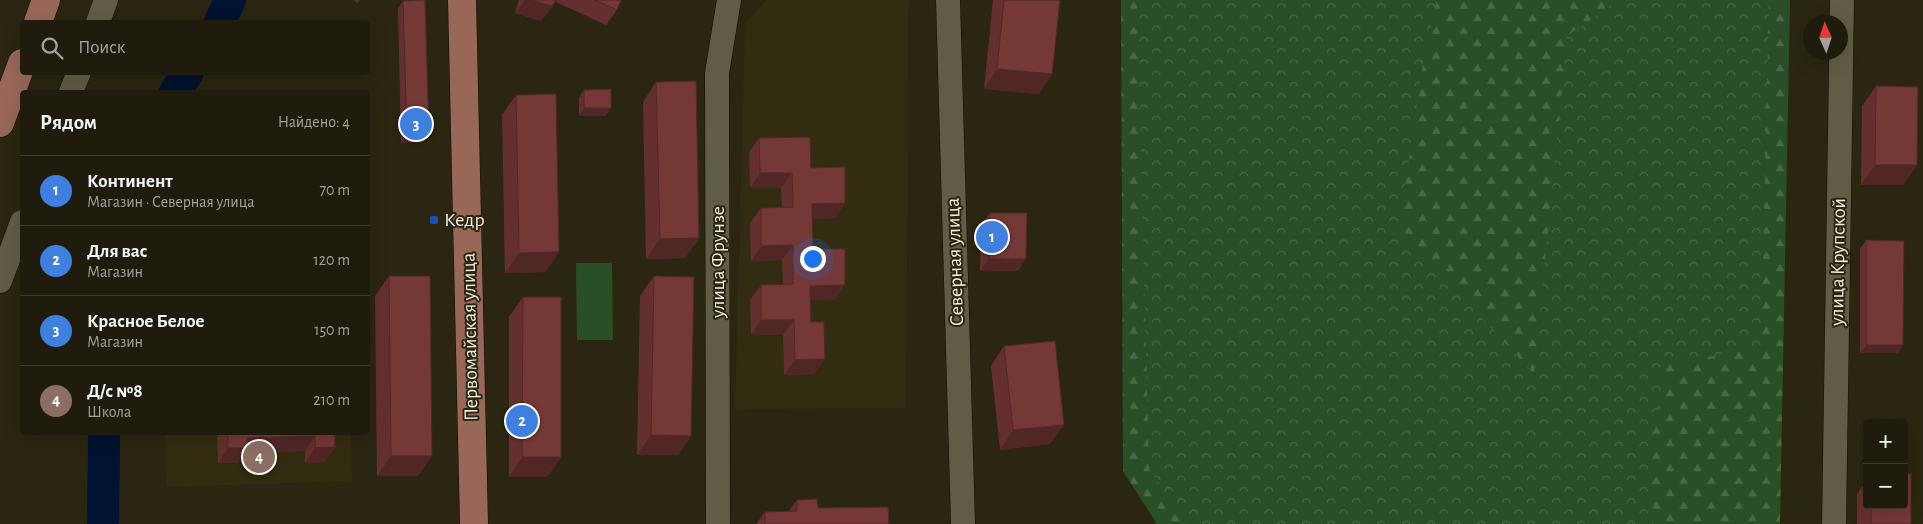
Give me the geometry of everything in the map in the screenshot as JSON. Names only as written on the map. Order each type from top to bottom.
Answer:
[{"type":"main road","points":[[39,20],[46,0]]},
{"type":"main road","name":"Первомайская улица","points":[[462,0],[474,524]]},
{"type":"main road","points":[[0,123],[20,68]]},
{"type":"street","points":[[99,20],[106,0]]},
{"type":"street","name":"улица Фрунзе","points":[[718,524],[717,73],[729,0]]},
{"type":"street","name":"Северная улица","points":[[948,0],[963,524]]},
{"type":"street","name":"улица Крупской","points":[[1834,524],[1842,0]]},
{"type":"street","points":[[72,90],[78,75]]},
{"type":"street","points":[[0,281],[20,227]]},
{"type":"shaded area","points":[[766,0],[909,0],[906,408],[735,409],[745,24]]},
{"type":"shaded area","points":[[165,435],[351,435],[352,481],[166,487]]},
{"type":"green space","points":[[1121,0],[1790,0],[1780,524],[1157,524],[1123,471]]},
{"type":"green space","points":[[1137,0],[1437,0],[1425,50],[1399,229],[1534,374],[1567,36],[1619,0],[1769,0],[1761,348],[1665,364],[1649,464],[1653,524],[1186,524],[1149,469]]},
{"type":"green space","points":[[576,263],[612,263],[613,340],[577,340]]},
{"type":"building","points":[[425,0],[429,134],[407,135],[403,1]]},
{"type":"building","points":[[531,0],[556,0],[552,6]]},
{"type":"building","points":[[595,0],[621,0],[617,10]]},
{"type":"building","points":[[1004,0],[1060,0],[1052,74],[997,69]]},
{"type":"building","points":[[696,81],[699,238],[660,239],[656,82]]},
{"type":"building","points":[[1876,86],[1918,87],[1917,165],[1875,165]]},
{"type":"building","points":[[611,89],[611,108],[584,108],[584,90]]},
{"type":"building","points":[[556,94],[559,252],[519,253],[516,95]]},
{"type":"building","points":[[810,137],[811,168],[845,167],[845,203],[812,204],[813,249],[845,249],[845,285],[810,286],[811,322],[824,322],[825,359],[795,360],[794,320],[761,320],[761,285],[793,284],[793,245],[761,246],[761,208],[793,207],[792,173],[760,173],[759,138]]},
{"type":"building","points":[[990,213],[1027,213],[1026,259],[989,259]]},
{"type":"building","points":[[1866,240],[1904,241],[1903,345],[1866,345]]},
{"type":"building","points":[[389,276],[430,276],[432,456],[391,456]]},
{"type":"building","points":[[654,276],[694,277],[691,436],[651,435]]},
{"type":"building","points":[[523,297],[561,297],[561,457],[522,457]]},
{"type":"building","points":[[1055,341],[1064,425],[1013,430],[1004,346]]},
{"type":"building","points":[[228,435],[335,435],[335,447],[315,448],[315,436],[247,438],[248,448],[228,448]]},
{"type":"building","points":[[1908,474],[1911,474],[1911,524],[1871,524],[1871,509],[1908,509]]},
{"type":"building","points":[[817,499],[818,508],[888,507],[889,524],[765,524],[765,512],[797,511],[797,500]]},
{"type":"waterway","points":[[221,20],[230,0]]},
{"type":"waterway","points":[[176,90],[186,75]]},
{"type":"waterway","points":[[103,524],[104,435]]},
{"type":"place","name":"Красное Белое","points":[[416,124]]},
{"type":"place","name":"Кедр","points":[[434,220]]},
{"type":"place","name":"Континент","points":[[992,237]]},
{"type":"place","name":"Для вас","points":[[522,421]]},
{"type":"place","name":"Д/с №8","points":[[259,457]]}]
